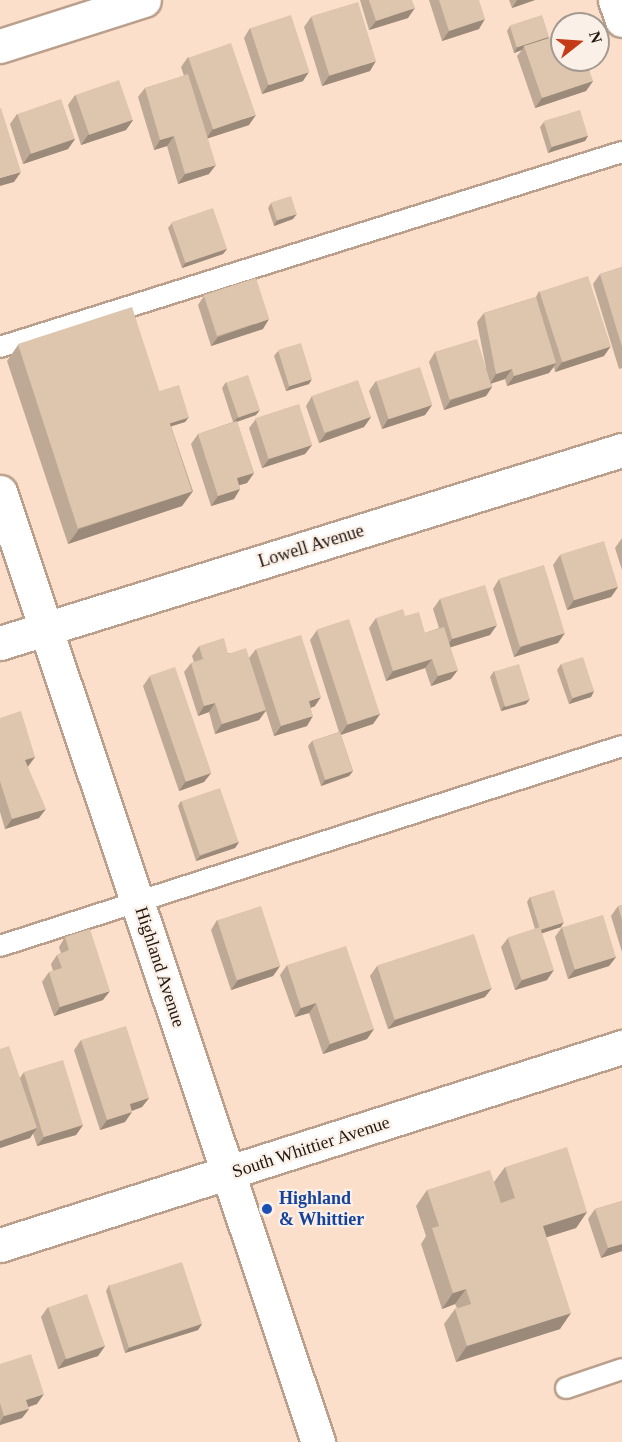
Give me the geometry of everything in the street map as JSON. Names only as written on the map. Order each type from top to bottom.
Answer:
[{"type":"street","points":[[0,46],[144,0]]},
{"type":"street","points":[[615,0],[622,20]]},
{"type":"street","name":"Lowell Avenue","points":[[0,643],[622,450]]},
{"type":"street","name":"Highland Avenue","points":[[0,492],[44,628],[139,902],[312,1440]]},
{"type":"street","name":"South Whittier Avenue","points":[[0,1245],[622,1047]]},
{"type":"lane","points":[[0,347],[622,152]]},
{"type":"lane","points":[[0,946],[622,746]]},
{"type":"lane","points":[[566,1388],[622,1370]]},
{"type":"building","points":[[369,0],[412,0],[415,8],[376,21]]},
{"type":"building","points":[[439,0],[479,0],[485,19],[449,31]]},
{"type":"building","points":[[358,2],[376,61],[329,76],[311,16]]},
{"type":"building","points":[[291,15],[310,72],[269,85],[250,28]]},
{"type":"building","points":[[542,15],[549,37],[517,47],[510,26]]},
{"type":"building","points":[[550,38],[550,72],[590,72],[593,81],[542,98],[524,46]]},
{"type":"building","points":[[231,43],[256,115],[213,130],[188,58]]},
{"type":"building","points":[[188,74],[216,165],[185,174],[174,136],[160,140],[145,88]]},
{"type":"building","points":[[119,80],[133,120],[89,135],[76,95]]},
{"type":"building","points":[[61,99],[75,139],[31,154],[18,114]]},
{"type":"building","points":[[0,108],[21,172],[0,178]]},
{"type":"building","points":[[580,110],[588,136],[552,147],[544,121]]},
{"type":"building","points":[[291,196],[297,214],[277,221],[271,202]]},
{"type":"building","points":[[213,208],[227,249],[185,263],[171,222]]},
{"type":"building","points":[[622,267],[622,347],[600,274]]},
{"type":"building","points":[[588,276],[611,346],[562,362],[539,292]]},
{"type":"building","points":[[256,278],[269,319],[217,336],[204,295]]},
{"type":"building","points":[[536,297],[556,363],[514,376],[512,369],[496,374],[484,313]]},
{"type":"building","points":[[132,307],[192,492],[78,529],[18,344]]},
{"type":"building","points":[[477,339],[492,387],[450,400],[435,352]]},
{"type":"building","points":[[301,343],[312,379],[289,386],[278,350]]},
{"type":"building","points":[[420,367],[432,405],[389,419],[376,381]]},
{"type":"building","points":[[248,375],[260,410],[238,417],[226,382]]},
{"type":"building","points":[[358,380],[371,417],[324,433],[312,396]]},
{"type":"building","points":[[179,385],[189,418],[169,424],[159,391]]},
{"type":"building","points":[[299,404],[312,445],[269,459],[255,418]]},
{"type":"building","points":[[237,421],[254,473],[237,478],[240,489],[218,496],[198,434]]},
{"type":"building","points":[[604,541],[618,587],[574,600],[560,554]]},
{"type":"building","points":[[544,565],[565,633],[520,647],[499,579]]},
{"type":"building","points":[[485,585],[497,625],[452,639],[440,599]]},
{"type":"building","points":[[403,609],[405,616],[419,612],[425,633],[444,627],[458,670],[438,676],[432,659],[393,671],[376,618]]},
{"type":"building","points":[[349,619],[380,714],[348,725],[317,630]]},
{"type":"building","points":[[301,635],[321,697],[309,701],[313,716],[281,726],[256,649]]},
{"type":"building","points":[[224,638],[228,654],[246,648],[266,710],[222,724],[215,703],[204,706],[191,663],[203,659],[199,646]]},
{"type":"building","points":[[583,657],[594,691],[572,698],[561,664]]},
{"type":"building","points":[[519,664],[530,699],[505,707],[494,672]]},
{"type":"building","points":[[175,667],[211,773],[186,782],[149,676]]},
{"type":"building","points":[[21,711],[35,757],[25,760],[46,809],[12,819],[0,781],[0,718]]},
{"type":"building","points":[[340,732],[353,771],[325,780],[312,741]]},
{"type":"building","points":[[220,788],[239,842],[200,855],[181,801]]},
{"type":"building","points":[[554,890],[564,923],[540,930],[530,897]]},
{"type":"building","points":[[622,905],[622,920],[618,906]]},
{"type":"building","points":[[261,906],[280,966],[237,980],[217,920]]},
{"type":"building","points":[[603,915],[616,957],[575,970],[562,928]]},
{"type":"building","points":[[540,927],[554,970],[522,980],[508,938]]},
{"type":"building","points":[[90,929],[110,991],[60,1007],[49,972],[62,968],[57,955],[69,950],[65,937]]},
{"type":"building","points":[[474,934],[492,988],[395,1020],[377,966]]},
{"type":"building","points":[[346,946],[374,1029],[330,1044],[316,1003],[301,1008],[287,965]]},
{"type":"building","points":[[126,1026],[149,1098],[130,1104],[132,1112],[107,1120],[81,1040]]},
{"type":"building","points":[[9,1046],[37,1128],[0,1141],[0,1049]]},
{"type":"building","points":[[63,1060],[83,1125],[44,1137],[24,1072]]},
{"type":"building","points":[[567,1147],[587,1212],[543,1226],[571,1313],[467,1346],[455,1309],[471,1304],[466,1289],[453,1293],[432,1228],[439,1226],[427,1190],[490,1170],[501,1203],[515,1198],[505,1167]]},
{"type":"building","points":[[622,1201],[622,1244],[608,1248],[595,1209]]},
{"type":"building","points":[[182,1262],[202,1324],[129,1348],[109,1286]]},
{"type":"building","points":[[87,1294],[105,1346],[66,1359],[48,1307]]},
{"type":"building","points":[[31,1354],[44,1394],[26,1400],[29,1409],[4,1416],[0,1403],[0,1364]]},
{"type":"place","name":"Highland & Whittier","points":[[267,1209]]}]
